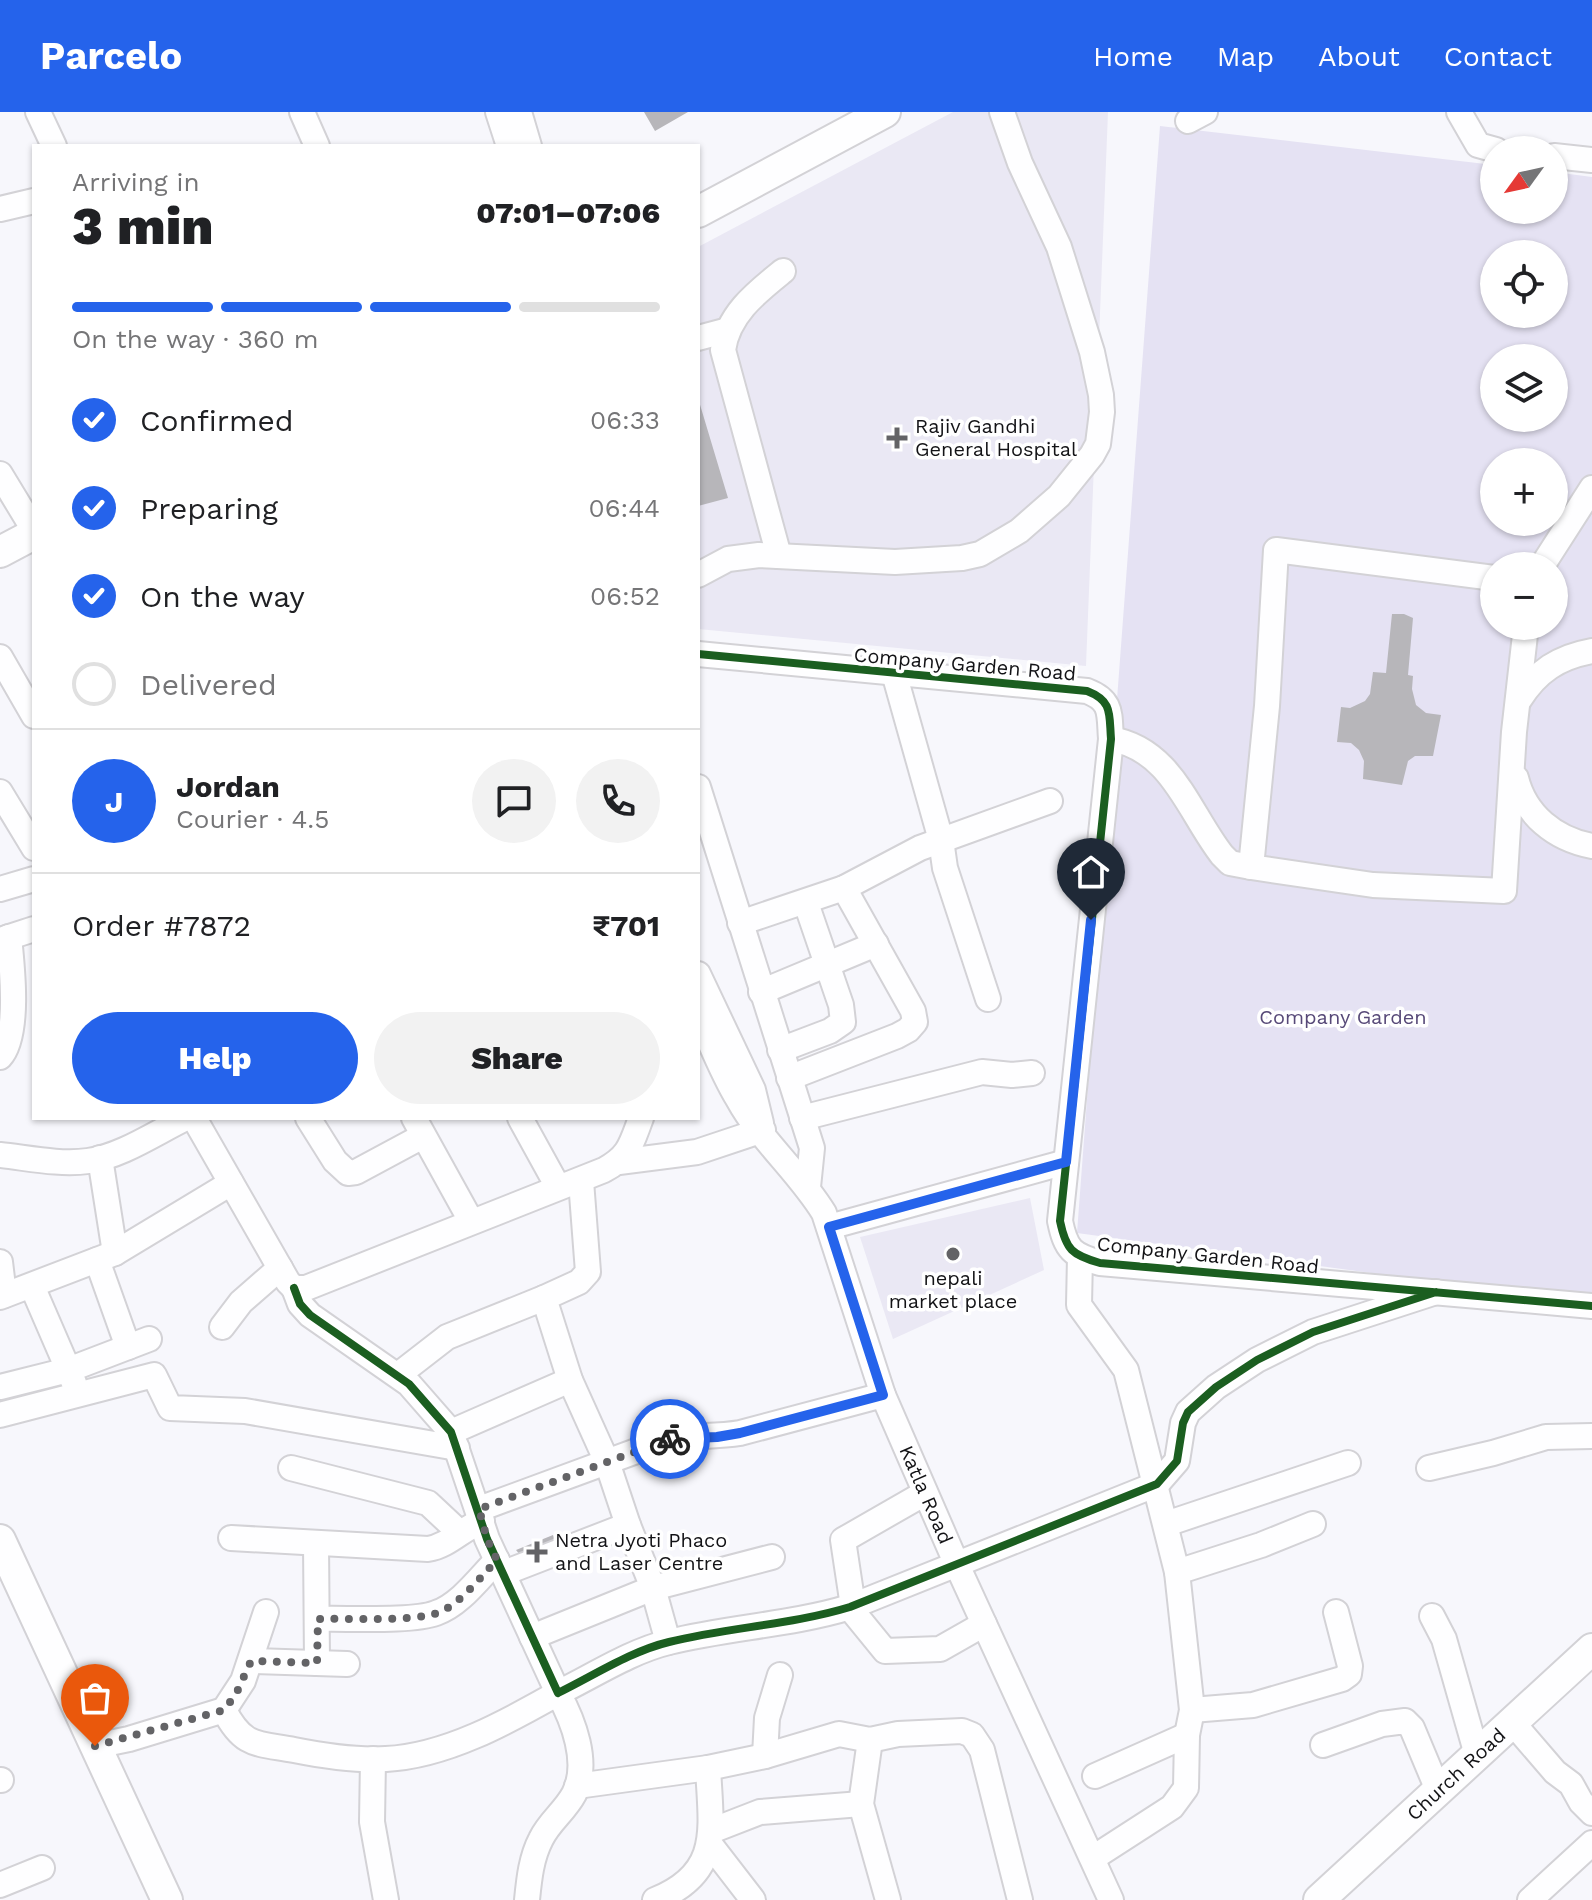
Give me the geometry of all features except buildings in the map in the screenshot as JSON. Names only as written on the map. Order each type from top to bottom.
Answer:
[{"type":"main road","points":[[700,187],[845,112]]},
{"type":"main road","points":[[700,211],[885,112]]},
{"type":"main road","points":[[0,552],[32,533]]},
{"type":"main road","points":[[0,573],[32,556]]},
{"type":"main road","points":[[0,1540],[4,1573],[151,1900]]},
{"type":"main road","points":[[4,1573],[95,1746],[167,1900]]},
{"type":"main road","name":"Church Road","points":[[1319,1900],[1592,1649]]},
{"type":"street","points":[[38,112],[53,144]]},
{"type":"street","points":[[284,112],[298,144]]},
{"type":"street","points":[[302,112],[316,144]]},
{"type":"street","points":[[498,112],[508,144]]},
{"type":"street","points":[[519,112],[528,144]]},
{"type":"street","points":[[700,574],[728,559],[759,555],[895,562],[980,554],[1019,531],[1059,496],[1092,455],[1098,444],[1102,412],[1092,352],[1059,247],[1020,163],[1002,112]]},
{"type":"street","points":[[1459,112],[1480,146]]},
{"type":"street","points":[[1568,157],[1592,160]]},
{"type":"street","points":[[0,209],[32,201]]},
{"type":"street","points":[[779,556],[723,350],[728,330],[742,308],[783,271]]},
{"type":"street","points":[[700,337],[728,330]]},
{"type":"street","points":[[0,474],[32,529]]},
{"type":"street","points":[[1551,552],[1592,488]]},
{"type":"street","points":[[1251,867],[1267,706],[1276,550],[1480,576]]},
{"type":"street","points":[[1111,739],[1125,741],[1156,761],[1179,785],[1230,863],[1373,885],[1504,891],[1514,732],[1525,640]]},
{"type":"street","points":[[1518,702],[1530,681],[1550,665],[1572,655],[1592,651]]},
{"type":"street","name":"Company Garden Road","points":[[700,654],[1087,691],[1102,696],[1109,708],[1111,739],[1060,1221],[1069,1249],[1080,1257],[1100,1263],[1592,1306]]},
{"type":"street","points":[[0,657],[32,713]]},
{"type":"street","points":[[894,673],[941,840],[945,868],[990,990]]},
{"type":"street","points":[[1513,767],[1519,791],[1529,810],[1546,827],[1566,839],[1592,846]]},
{"type":"street","points":[[0,792],[32,845]]},
{"type":"street","points":[[700,793],[812,1148],[808,1187]]},
{"type":"street","points":[[740,923],[806,903],[844,888],[920,848],[1050,801]]},
{"type":"street","points":[[0,889],[32,880]]},
{"type":"street","points":[[789,1078],[897,1036],[915,1022],[913,1011],[844,888]]},
{"type":"street","points":[[780,1050],[830,1031],[843,1022],[844,1015],[806,903]]},
{"type":"street","points":[[0,1057],[7,1044],[11,1014],[12,970],[5,938],[32,930]]},
{"type":"street","points":[[761,992],[876,944]]},
{"type":"street","name":"Katla Road","points":[[700,985],[706,1018],[706,1051],[738,1100],[808,1187],[829,1227],[883,1395],[957,1565],[1111,1900]]},
{"type":"street","name":"Katla Road","points":[[706,1018],[753,1090],[762,1132]]},
{"type":"street","points":[[802,1118],[982,1072],[1032,1073]]},
{"type":"street","points":[[0,1155],[75,1162],[100,1158],[182,1120]]},
{"type":"street","points":[[195,1120],[294,1288],[300,1304],[310,1315],[398,1375],[432,1407],[454,1440],[501,1566],[575,1730],[579,1759],[577,1786],[539,1842],[527,1900]]},
{"type":"street","points":[[309,1120],[335,1161],[348,1173],[356,1172],[418,1127],[471,1221]]},
{"type":"street","points":[[398,1375],[447,1337],[579,1282],[588,1272],[570,1184],[522,1120]]},
{"type":"street","points":[[619,1162],[628,1153],[640,1120]]},
{"type":"street","points":[[294,1288],[306,1288],[619,1162],[697,1152],[762,1132]]},
{"type":"street","points":[[0,1387],[68,1370],[138,1343],[106,1256],[100,1158]]},
{"type":"street","points":[[829,1227],[1066,1162]]},
{"type":"street","points":[[0,1262],[2,1296],[106,1256],[231,1183]]},
{"type":"street","points":[[1080,1257],[1079,1305],[1126,1370],[1157,1484],[1177,1572],[1192,1710],[1187,1735],[1186,1788],[1182,1796],[1165,1811],[1093,1858]]},
{"type":"street","points":[[222,1327],[241,1302],[280,1268]]},
{"type":"street","points":[[32,1286],[79,1395]]},
{"type":"street","points":[[224,1710],[234,1729],[250,1741],[315,1754],[373,1759],[403,1757],[450,1744],[510,1719],[641,1652],[668,1642],[809,1619],[853,1606],[1157,1484],[1177,1461],[1183,1423],[1188,1412],[1216,1387],[1257,1360],[1313,1332],[1436,1292]]},
{"type":"street","points":[[544,1298],[570,1380],[607,1462],[653,1588],[668,1642]]},
{"type":"street","points":[[0,1415],[154,1375],[170,1408],[245,1411],[454,1440],[570,1380]]},
{"type":"street","points":[[231,1538],[428,1549],[444,1546],[480,1515],[669,1439],[740,1433],[883,1395]]},
{"type":"street","points":[[1429,1468],[1546,1437],[1592,1436]]},
{"type":"street","points":[[1166,1524],[1348,1463]]},
{"type":"street","points":[[291,1468],[428,1503],[459,1532]]},
{"type":"street","points":[[925,1493],[843,1540],[854,1613],[885,1651],[940,1649],[984,1624]]},
{"type":"street","points":[[1177,1572],[1261,1545],[1313,1524]]},
{"type":"street","points":[[318,1619],[437,1613],[501,1566],[628,1525]]},
{"type":"street","points":[[316,1543],[317,1663]]},
{"type":"street","points":[[532,1637],[653,1588],[772,1557]]},
{"type":"street","points":[[95,1746],[224,1710],[236,1694],[251,1661],[266,1612]]},
{"type":"street","points":[[1192,1710],[1253,1705],[1342,1679],[1349,1674],[1350,1666],[1336,1612]]},
{"type":"street","points":[[1432,1616],[1444,1639],[1477,1755]]},
{"type":"street","points":[[251,1661],[347,1664]]},
{"type":"street","points":[[765,1756],[767,1718],[780,1675]]},
{"type":"street","points":[[1323,1745],[1382,1724],[1405,1721],[1412,1728],[1438,1790]]},
{"type":"street","points":[[1512,1722],[1555,1772],[1571,1784],[1581,1802],[1592,1813]]},
{"type":"street","points":[[577,1786],[708,1768],[765,1756],[839,1734],[870,1740],[898,1734],[962,1731],[978,1741],[982,1750],[1020,1900]]},
{"type":"street","points":[[1095,1776],[1187,1735]]},
{"type":"street","points":[[870,1740],[861,1804],[888,1900]]},
{"type":"street","points":[[373,1759],[372,1822],[386,1900]]},
{"type":"street","points":[[655,1900],[683,1887],[699,1872],[710,1837],[708,1768]]},
{"type":"street","points":[[710,1837],[760,1812],[861,1804]]},
{"type":"street","points":[[710,1837],[753,1900]]},
{"type":"street","points":[[1530,1900],[1592,1843]]},
{"type":"street","points":[[0,1885],[42,1868]]},
{"type":"shaded area","name":"Rajiv Gandhi General Hospital","points":[[953,112],[1108,112],[1086,666],[700,629],[700,246]]},
{"type":"shaded area","name":"nepali market place","points":[[1030,1198],[1044,1270],[893,1339],[860,1237]]},
{"type":"green space","name":"Company Garden","points":[[1160,126],[1480,163],[1480,224],[1568,224],[1568,174],[1592,177],[1592,1303],[1077,1233]]},
{"type":"cycle path","points":[[700,654],[1087,691],[1105,704],[1111,739],[1060,1221],[1068,1245],[1077,1254],[1100,1263],[1592,1306]]},
{"type":"cycle path","points":[[294,1288],[300,1304],[310,1315],[409,1384],[451,1432],[487,1539],[558,1693],[655,1646],[850,1607],[1157,1484],[1177,1461],[1183,1423],[1188,1412],[1216,1387],[1257,1360],[1313,1332],[1436,1292]]},
{"type":"way so far","points":[[95,1746],[224,1710],[236,1694],[251,1661],[317,1663],[318,1619],[414,1616],[445,1609],[497,1560],[487,1539],[479,1509],[670,1439]]},
{"type":"place","name":"Rajiv Gandhi General Hospital","points":[[897,438]]},
{"type":"place","name":"nepali market place","points":[[953,1254]]},
{"type":"place","name":"Netra Jyoti Phaco and Laser Centre","points":[[537,1552]]},
{"type":"route","points":[[670,1439],[740,1433],[883,1395],[829,1227],[1066,1162],[1091,920]]}]
